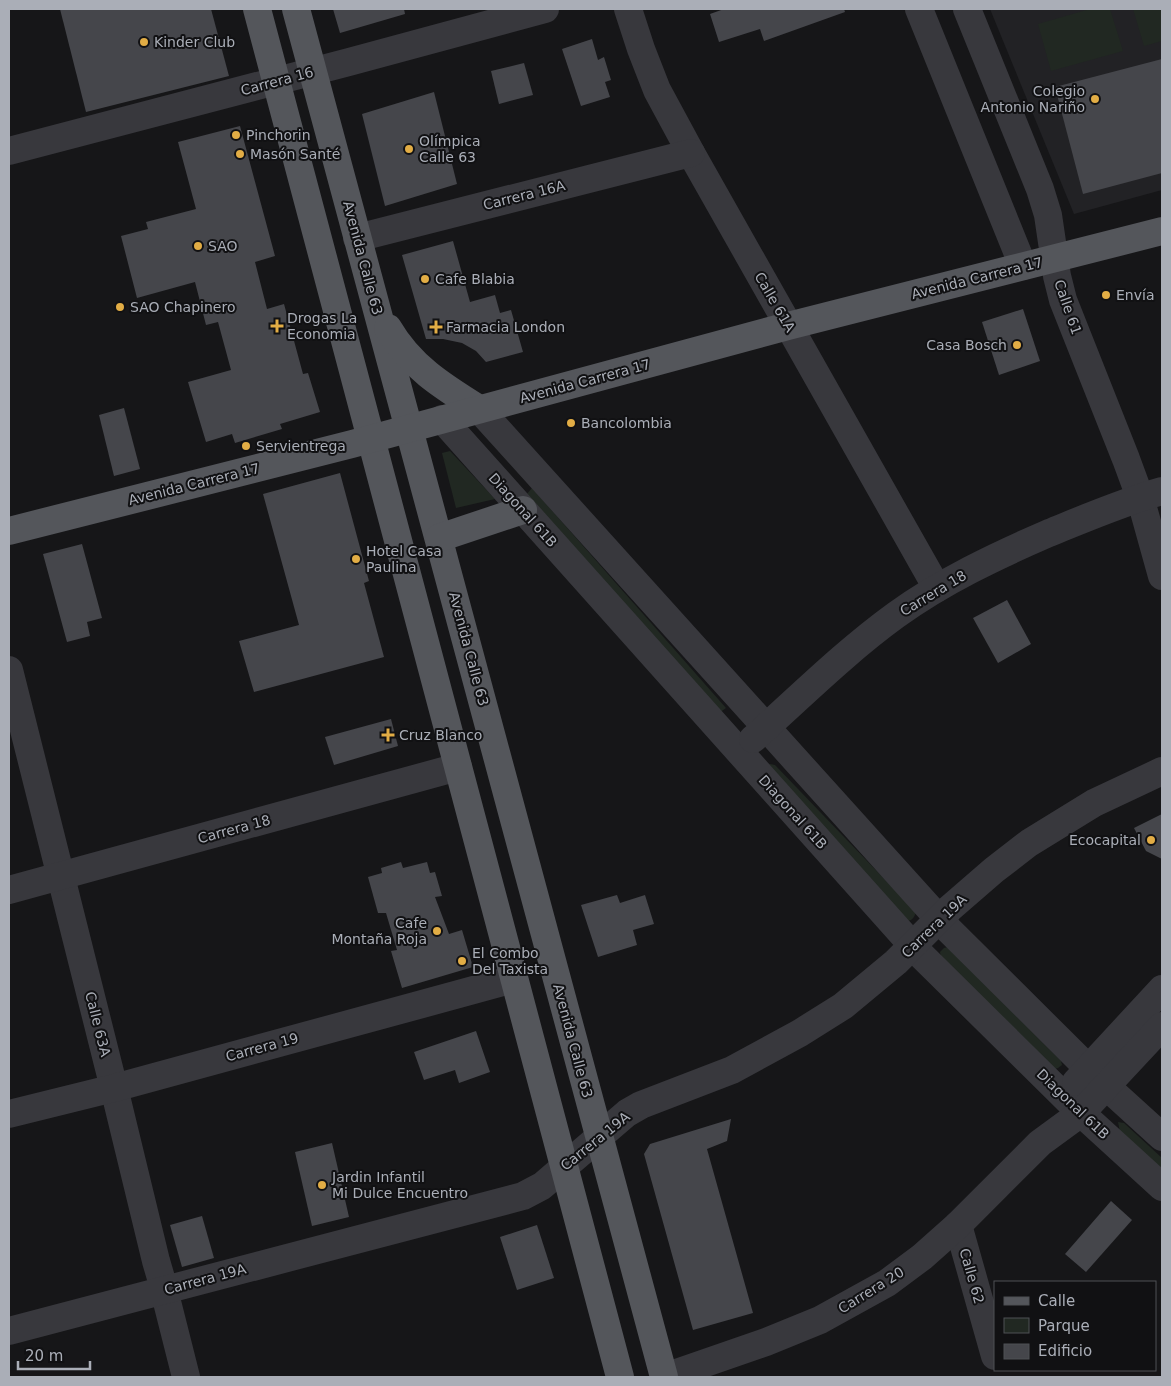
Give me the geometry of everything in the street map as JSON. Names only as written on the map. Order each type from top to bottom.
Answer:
[{"type":"main road","points":[[257,9],[620,1377]]},
{"type":"main road","name":"Avenida Calle 63","points":[[296,9],[664,1377]]},
{"type":"main road","name":"Avenida Carrera 17","points":[[9,531],[409,428],[788,326],[1162,230]]},
{"type":"main road","points":[[376,308],[391,334],[404,352],[417,365],[431,378],[479,409]]},
{"type":"main road","points":[[438,538],[523,510]]},
{"type":"street","name":"Carrera 16","points":[[9,151],[545,9]]},
{"type":"street","name":"Calle 61A","points":[[628,9],[657,90],[937,588]]},
{"type":"street","points":[[919,9],[1023,266]]},
{"type":"street","name":"Calle 61","points":[[967,9],[1040,189],[1048,215],[1057,276],[1063,300],[1126,459],[1151,494],[1162,576]]},
{"type":"street","name":"Carrera 16A","points":[[357,238],[691,153]]},
{"type":"street","points":[[479,409],[949,930],[1097,1077],[1162,1137]]},
{"type":"street","name":"Diagonal 61B","points":[[442,419],[912,945],[1072,1104],[1162,1187]]},
{"type":"street","name":"Carrera 18","points":[[739,751],[859,644],[937,588],[1004,553],[1078,521],[1151,494]]},
{"type":"street","name":"Calle 63A","points":[[9,670],[186,1377]]},
{"type":"street","name":"Carrera 18","points":[[9,890],[458,767]]},
{"type":"street","name":"Carrera 19A","points":[[9,1331],[523,1196],[542,1186],[627,1113],[732,1070],[800,1034],[843,1006],[896,962],[949,909],[1029,843],[1094,803],[1162,771]]},
{"type":"street","name":"Carrera 19","points":[[9,1114],[114,1088],[514,979]]},
{"type":"street","name":"Carrera 20","points":[[664,1377],[766,1342],[828,1316],[887,1283],[922,1257],[961,1236],[1097,1077],[1162,989]]},
{"type":"street","name":"Carrera 20","points":[[1097,1077],[1162,1026]]},
{"type":"street","name":"Calle 62","points":[[961,1236],[994,1352]]},
{"type":"shaded area","name":"Colegio Antonio Nariño","points":[[990,9],[1162,9],[1162,190],[1074,214]]},
{"type":"green space","points":[[1090,9],[1110,9],[1123,51],[1051,71],[1038,24]]},
{"type":"green space","points":[[1133,9],[1162,9],[1162,41],[1144,46]]},
{"type":"green space","points":[[450,451],[495,499],[456,508],[442,453]]},
{"type":"green space","points":[[532,488],[726,708],[719,713],[526,495]]},
{"type":"green space","points":[[770,764],[775,765],[916,912],[913,919],[906,921],[766,766]]},
{"type":"green space","points":[[948,947],[1061,1061],[1062,1065],[1055,1069],[941,957],[940,952]]},
{"type":"green space","points":[[1118,1122],[1124,1123],[1162,1158],[1162,1170],[1120,1132]]},
{"type":"building","name":"Kinder Club","points":[[60,9],[211,9],[229,76],[86,112]]},
{"type":"building","points":[[333,9],[404,9],[405,14],[340,33]]},
{"type":"building","points":[[724,9],[844,9],[845,12],[764,41],[760,29],[719,42],[710,14]]},
{"type":"building","points":[[592,39],[598,60],[604,57],[611,80],[605,82],[610,97],[581,106],[562,49]]},
{"type":"building","points":[[1162,59],[1162,173],[1083,194],[1055,87]]},
{"type":"building","points":[[524,63],[533,95],[499,104],[491,71]]},
{"type":"building","name":"Olímpica Calle 63","points":[[434,92],[457,184],[385,206],[362,114]]},
{"type":"building","points":[[240,126],[275,256],[255,262],[267,309],[284,304],[303,374],[308,373],[320,412],[280,424],[282,429],[235,443],[232,434],[206,442],[188,382],[231,370],[218,322],[206,325],[195,282],[137,298],[121,236],[148,229],[146,222],[196,209],[178,142]]},
{"type":"building","points":[[453,241],[470,302],[495,295],[500,313],[511,310],[523,352],[486,362],[476,351],[462,343],[443,339],[426,339],[402,255]]},
{"type":"building","name":"Casa Bosch","points":[[1023,309],[1040,361],[999,375],[982,322]]},
{"type":"building","points":[[124,408],[140,469],[114,476],[99,415]]},
{"type":"building","points":[[340,473],[369,581],[364,583],[384,657],[254,692],[239,641],[299,625],[263,494]]},
{"type":"building","points":[[82,544],[102,618],[87,622],[90,636],[67,642],[43,554]]},
{"type":"building","points":[[1007,600],[1031,644],[998,663],[973,618]]},
{"type":"building","points":[[391,719],[398,746],[334,765],[325,737]]},
{"type":"building","name":"Ecocapital","points":[[1162,814],[1162,859],[1146,851],[1134,828]]},
{"type":"building","points":[[401,862],[403,868],[427,862],[430,873],[435,872],[442,896],[435,897],[449,934],[462,930],[473,967],[402,988],[391,951],[397,950],[386,913],[378,913],[368,877],[382,873],[381,868]]},
{"type":"building","points":[[617,895],[620,903],[645,895],[654,924],[633,930],[637,945],[598,957],[581,905]]},
{"type":"building","points":[[476,1031],[490,1072],[459,1083],[455,1070],[424,1080],[414,1052]]},
{"type":"building","points":[[731,1119],[727,1141],[707,1149],[753,1313],[693,1330],[644,1154],[650,1144]]},
{"type":"building","name":"Jardin Infantil Mi Dulce Encuentro","points":[[332,1143],[349,1217],[312,1226],[295,1152]]},
{"type":"building","points":[[1111,1201],[1132,1220],[1086,1272],[1065,1254]]},
{"type":"building","points":[[202,1216],[214,1258],[182,1267],[170,1225]]},
{"type":"building","points":[[537,1225],[554,1278],[517,1290],[500,1237]]},
{"type":"place","name":"Kinder Club","points":[[144,42]]},
{"type":"place","name":"Colegio Antonio Nariño","points":[[1095,99]]},
{"type":"place","name":"Pinchorin","points":[[236,135]]},
{"type":"place","name":"Olímpica Calle 63","points":[[409,149]]},
{"type":"place","name":"Masón Santé","points":[[240,154]]},
{"type":"place","name":"SAO","points":[[198,246]]},
{"type":"place","name":"Cafe Blabia","points":[[425,279]]},
{"type":"place","name":"Envía","points":[[1106,295]]},
{"type":"place","name":"SAO Chapinero","points":[[120,307]]},
{"type":"place","name":"Drogas La Economia","points":[[277,326]]},
{"type":"place","name":"Farmacia London","points":[[436,327]]},
{"type":"place","name":"Casa Bosch","points":[[1017,345]]},
{"type":"place","name":"Bancolombia","points":[[571,423]]},
{"type":"place","name":"Servientrega","points":[[246,446]]},
{"type":"place","name":"Hotel Casa Paulina","points":[[356,559]]},
{"type":"place","name":"Cruz Blanco","points":[[388,735]]},
{"type":"place","name":"Ecocapital","points":[[1151,840]]},
{"type":"place","name":"Cafe Montaña Roja","points":[[437,931]]},
{"type":"place","name":"El Combo Del Taxista","points":[[462,961]]},
{"type":"place","name":"Jardin Infantil Mi Dulce Encuentro","points":[[322,1185]]}]
